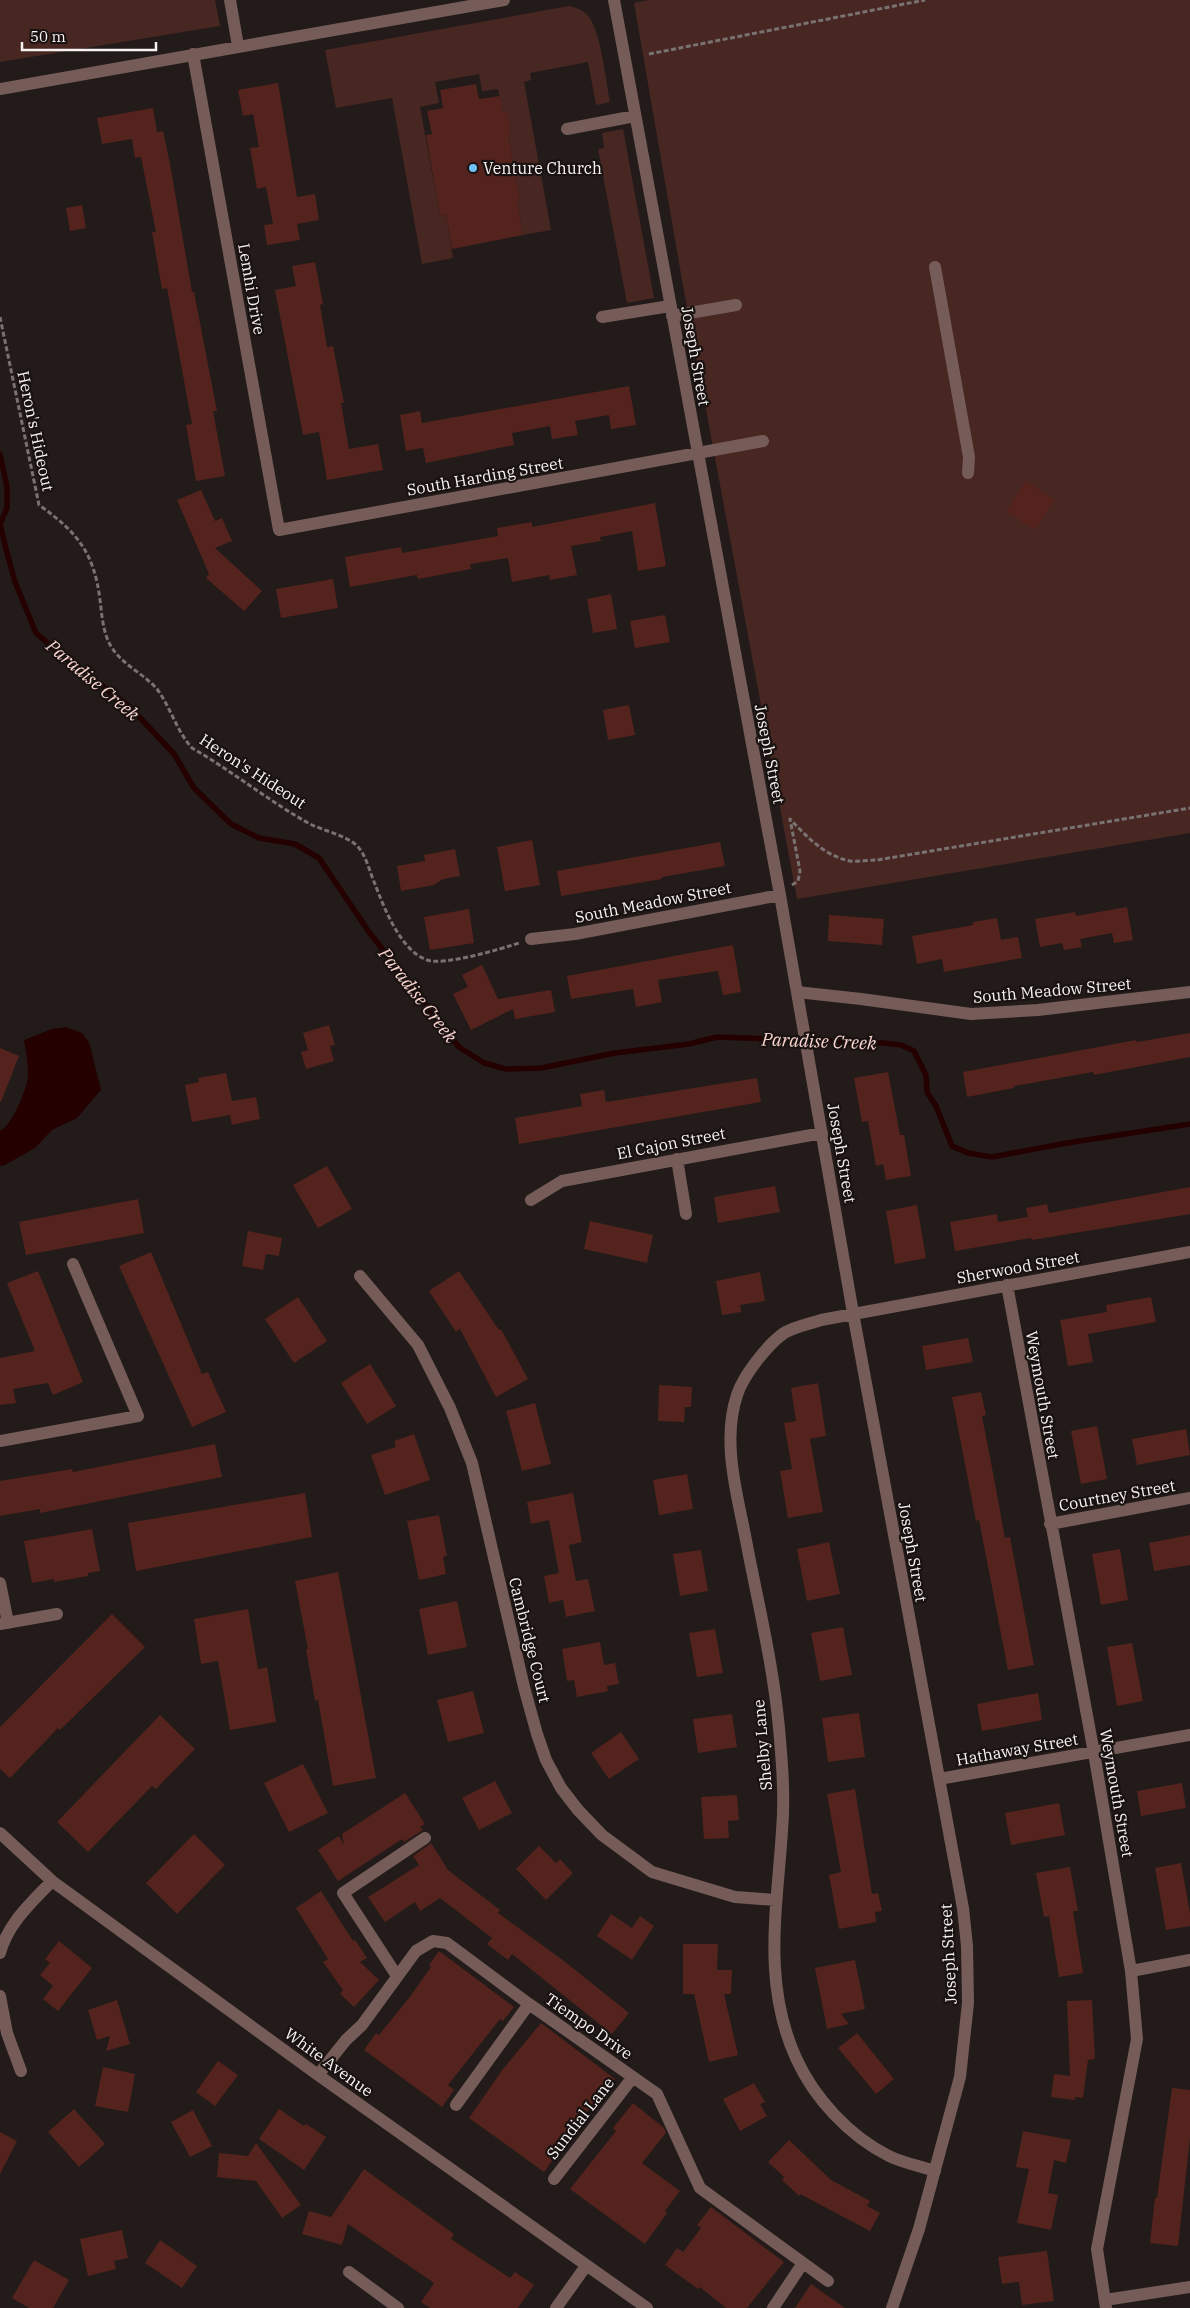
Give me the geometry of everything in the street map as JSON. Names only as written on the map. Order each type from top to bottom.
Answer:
[{"type":"street","points":[[230,0],[238,46]]},
{"type":"street","points":[[0,89],[504,0]]},
{"type":"street","name":"Joseph Street","points":[[614,0],[780,895],[853,1313],[964,1908],[968,2003],[960,2077],[936,2171],[903,2281],[892,2308]]},
{"type":"street","name":"Lemhi Drive","points":[[193,54],[279,530]]},
{"type":"street","points":[[567,129],[635,116]]},
{"type":"street","points":[[935,267],[969,457],[968,473]]},
{"type":"street","points":[[602,318],[736,304]]},
{"type":"street","name":"South Harding Street","points":[[279,530],[763,441]]},
{"type":"street","name":"South Meadow Street","points":[[531,939],[575,934],[780,895]]},
{"type":"street","name":"South Meadow Street","points":[[797,992],[861,998],[971,1014],[1038,1010],[1190,992]]},
{"type":"street","name":"El Cajon Street","points":[[531,1200],[562,1181],[822,1133]]},
{"type":"street","points":[[677,1159],[686,1214]]},
{"type":"street","name":"Sherwood Street","points":[[853,1313],[1190,1252]]},
{"type":"street","points":[[0,1441],[138,1416],[72,1264]]},
{"type":"street","name":"Cambridge Court","points":[[360,1276],[418,1345],[450,1408],[472,1463],[534,1725],[546,1760],[561,1788],[578,1810],[602,1835],[652,1872],[734,1897],[776,1900]]},
{"type":"street","name":"Weymouth Street","points":[[1007,1285],[1094,1752],[1130,1971],[1137,2039],[1097,2249],[1105,2304]]},
{"type":"street","name":"Shelby Lane","points":[[853,1313],[821,1320],[784,1333],[757,1360],[737,1394],[729,1436],[736,1486],[779,1727],[783,1828],[776,1900],[774,1975],[782,2018],[796,2058],[814,2090],[834,2113],[859,2136],[889,2156],[936,2171]]},
{"type":"street","name":"Courtney Street","points":[[1050,1524],[1190,1498]]},
{"type":"street","points":[[0,1583],[4,1623],[57,1614]]},
{"type":"street","name":"Hathaway Street","points":[[939,1779],[1190,1735]]},
{"type":"street","name":"White Avenue","points":[[0,1833],[52,1881],[318,2075],[647,2308]]},
{"type":"street","points":[[397,1976],[343,1893],[425,1838]]},
{"type":"street","points":[[0,1953],[2,1944],[19,1916],[52,1881]]},
{"type":"street","name":"Tiempo Drive","points":[[318,2075],[346,2040],[362,2025],[416,1951],[433,1941],[448,1943],[529,2004],[657,2094],[700,2188],[828,2281]]},
{"type":"street","points":[[1130,1971],[1190,1960]]},
{"type":"street","points":[[0,1996],[7,2033],[21,2071]]},
{"type":"street","points":[[456,2105],[529,2004]]},
{"type":"street","name":"Sundial Lane","points":[[554,2179],[633,2077]]},
{"type":"street","points":[[773,2308],[803,2263]]},
{"type":"street","points":[[556,2308],[586,2266]]},
{"type":"street","points":[[349,2272],[398,2308]]},
{"type":"street","points":[[1105,2304],[1190,2287]]},
{"type":"path","points":[[649,54],[925,0]]},
{"type":"path","name":"Heron's Hideout","points":[[0,318],[39,505],[76,535],[88,553],[97,579],[102,622],[112,648],[156,688],[165,700],[182,738],[192,748],[310,823],[354,843],[363,853],[394,926],[420,957],[428,961],[444,961],[498,950],[531,939]]},
{"type":"path","points":[[780,895],[798,881],[800,871],[790,819],[809,840],[829,853],[850,861],[877,860],[1190,808]]},
{"type":"shaded area","points":[[0,0],[215,0],[220,26],[0,62]]},
{"type":"shaded area","points":[[648,0],[1190,0],[1190,833],[797,899],[682,280],[634,3]]},
{"type":"shaded area","points":[[569,6],[585,13],[593,24],[600,45],[610,102],[596,105],[588,62],[530,73],[531,80],[524,82],[551,230],[523,235],[517,202],[520,201],[508,134],[510,134],[498,89],[482,91],[479,74],[435,82],[439,103],[420,107],[440,216],[446,215],[453,258],[422,264],[392,98],[336,108],[325,50]]},
{"type":"shaded area","points":[[623,129],[654,298],[627,303],[598,149],[604,148],[602,133]]},
{"type":"shaded area","points":[[66,1027],[82,1033],[89,1042],[101,1090],[77,1118],[52,1130],[35,1148],[3,1166],[0,1165],[0,1131],[14,1114],[27,1082],[28,1067],[24,1040],[52,1029]]},
{"type":"building","points":[[278,83],[297,197],[315,194],[319,220],[297,224],[300,240],[267,245],[264,225],[273,224],[266,187],[257,189],[250,148],[259,147],[253,114],[243,116],[238,90]]},
{"type":"building","name":"Venture Church","points":[[476,84],[479,99],[500,96],[503,113],[507,112],[511,134],[508,134],[520,201],[517,202],[523,235],[452,249],[446,215],[440,216],[426,135],[432,134],[427,111],[443,108],[440,90]]},
{"type":"building","points":[[153,108],[157,132],[163,131],[170,164],[192,292],[194,292],[217,411],[213,411],[225,476],[196,481],[186,425],[192,424],[167,288],[162,289],[152,232],[156,232],[141,157],[135,158],[132,139],[102,144],[97,118]]},
{"type":"building","points":[[82,205],[86,228],[70,231],[66,208]]},
{"type":"building","points":[[315,262],[323,304],[320,305],[327,347],[333,346],[344,403],[341,403],[349,449],[378,444],[383,470],[327,480],[319,432],[303,435],[275,290],[296,286],[292,266]]},
{"type":"building","points":[[629,386],[636,425],[611,429],[609,415],[575,421],[578,435],[552,439],[550,426],[512,433],[514,445],[426,463],[423,448],[406,451],[400,415],[420,411],[422,423]]},
{"type":"building","points":[[1026,481],[1055,500],[1035,530],[1006,511]]},
{"type":"building","points":[[201,490],[215,521],[222,518],[232,541],[215,548],[262,591],[244,611],[206,578],[209,574],[177,500]]},
{"type":"building","points":[[655,503],[666,566],[638,571],[632,531],[600,537],[601,541],[571,546],[577,575],[550,580],[549,575],[512,582],[508,558],[470,564],[471,569],[418,579],[417,575],[350,587],[345,557],[401,547],[402,553],[498,536],[497,528],[532,522],[532,527]]},
{"type":"building","points":[[333,579],[338,608],[281,618],[276,589]]},
{"type":"building","points":[[611,594],[617,629],[593,633],[587,599]]},
{"type":"building","points":[[665,615],[670,642],[635,648],[630,621]]},
{"type":"building","points":[[629,705],[635,735],[608,740],[603,710]]},
{"type":"building","points":[[532,840],[540,885],[505,891],[497,847]]},
{"type":"building","points":[[720,842],[725,866],[561,896],[557,871]]},
{"type":"building","points":[[455,849],[460,876],[443,879],[434,885],[401,891],[397,866],[425,861],[424,855]]},
{"type":"building","points":[[1127,907],[1133,940],[1114,943],[1112,933],[1080,939],[1082,947],[1064,950],[1062,943],[1040,947],[1035,919],[1075,912],[1076,916]]},
{"type":"building","points":[[469,909],[474,943],[430,950],[424,917]]},
{"type":"building","points":[[829,915],[884,919],[882,945],[828,941]]},
{"type":"building","points":[[997,918],[1001,940],[1018,937],[1022,958],[944,972],[942,959],[917,964],[912,936],[973,925],[973,922]]},
{"type":"building","points":[[733,945],[741,992],[723,995],[718,971],[658,980],[662,1002],[636,1007],[633,989],[571,999],[567,976]]},
{"type":"building","points":[[482,965],[498,999],[551,990],[555,1012],[515,1019],[513,1009],[471,1030],[453,994],[468,987],[462,975]]},
{"type":"building","points":[[329,1025],[335,1045],[330,1046],[334,1061],[306,1069],[301,1052],[308,1050],[303,1033]]},
{"type":"building","points":[[1190,1033],[1190,1057],[1094,1075],[1093,1072],[1014,1086],[1014,1088],[967,1097],[963,1072],[1136,1040],[1137,1042]]},
{"type":"building","points":[[0,1048],[19,1056],[1,1102],[0,1102]]},
{"type":"building","points":[[888,1072],[900,1135],[904,1135],[911,1176],[886,1180],[883,1164],[876,1166],[868,1121],[862,1122],[854,1078]]},
{"type":"building","points":[[226,1073],[232,1101],[256,1097],[260,1119],[232,1125],[230,1115],[192,1122],[185,1085],[199,1082],[198,1078]]},
{"type":"building","points":[[757,1078],[761,1102],[519,1144],[515,1118],[582,1106],[580,1094],[604,1090],[606,1102]]},
{"type":"building","points":[[327,1166],[352,1209],[318,1228],[293,1185]]},
{"type":"building","points":[[775,1186],[780,1212],[718,1223],[714,1197]]},
{"type":"building","points":[[1190,1187],[1190,1214],[955,1251],[950,1222],[997,1214],[998,1222],[1028,1217],[1026,1208],[1047,1204],[1049,1213]]},
{"type":"building","points":[[138,1199],[144,1233],[26,1255],[19,1222]]},
{"type":"building","points":[[917,1205],[926,1258],[895,1264],[886,1211]]},
{"type":"building","points":[[590,1221],[653,1235],[647,1263],[584,1249]]},
{"type":"building","points":[[248,1231],[282,1238],[279,1256],[266,1254],[263,1270],[242,1266]]},
{"type":"building","points":[[151,1252],[202,1374],[208,1372],[226,1412],[192,1427],[119,1266]]},
{"type":"building","points":[[38,1271],[83,1382],[53,1395],[48,1383],[13,1389],[16,1403],[0,1405],[0,1358],[35,1351],[7,1283]]},
{"type":"building","points":[[459,1271],[499,1330],[501,1329],[528,1379],[496,1397],[460,1329],[456,1332],[429,1291]]},
{"type":"building","points":[[760,1272],[765,1301],[740,1305],[741,1312],[722,1315],[716,1281]]},
{"type":"building","points":[[298,1297],[327,1341],[294,1363],[265,1319]]},
{"type":"building","points":[[1151,1297],[1156,1322],[1088,1334],[1093,1362],[1068,1366],[1060,1320],[1107,1312],[1106,1305]]},
{"type":"building","points":[[968,1338],[973,1362],[926,1370],[922,1346]]},
{"type":"building","points":[[370,1364],[396,1406],[367,1424],[341,1383]]},
{"type":"building","points":[[818,1383],[826,1436],[810,1439],[823,1512],[788,1518],[780,1471],[792,1469],[784,1423],[796,1421],[791,1388]]},
{"type":"building","points":[[659,1385],[692,1387],[691,1407],[685,1407],[684,1422],[658,1421]]},
{"type":"building","points":[[981,1392],[986,1415],[982,1416],[1005,1538],[1010,1537],[1034,1665],[1008,1670],[979,1520],[976,1521],[952,1397]]},
{"type":"building","points":[[535,1403],[551,1464],[522,1471],[506,1411]]},
{"type":"building","points":[[1097,1426],[1107,1479],[1081,1484],[1071,1431]]},
{"type":"building","points":[[1186,1429],[1190,1455],[1137,1465],[1132,1439]]},
{"type":"building","points":[[414,1434],[430,1480],[385,1495],[371,1455],[396,1447],[394,1441]]},
{"type":"building","points":[[215,1444],[222,1477],[40,1513],[40,1509],[0,1516],[0,1481],[72,1469],[73,1472]]},
{"type":"building","points":[[687,1474],[693,1509],[659,1515],[653,1480]]},
{"type":"building","points":[[305,1493],[312,1537],[136,1571],[128,1523]]},
{"type":"building","points":[[573,1493],[582,1542],[569,1545],[576,1581],[588,1579],[595,1611],[566,1617],[563,1600],[549,1603],[544,1576],[559,1573],[549,1520],[531,1524],[527,1502]]},
{"type":"building","points":[[439,1515],[447,1556],[443,1557],[446,1574],[419,1580],[407,1521]]},
{"type":"building","points":[[92,1529],[100,1571],[88,1573],[88,1576],[54,1582],[54,1579],[32,1583],[24,1541]]},
{"type":"building","points":[[1190,1535],[1190,1565],[1154,1571],[1149,1543]]},
{"type":"building","points":[[829,1542],[840,1594],[807,1601],[797,1549]]},
{"type":"building","points":[[1120,1549],[1128,1600],[1101,1605],[1092,1554]]},
{"type":"building","points":[[701,1550],[708,1591],[680,1596],[673,1554]]},
{"type":"building","points":[[338,1572],[376,1778],[333,1786],[318,1700],[315,1701],[306,1649],[308,1649],[295,1581]]},
{"type":"building","points":[[457,1601],[467,1647],[428,1655],[419,1609]]},
{"type":"building","points":[[248,1609],[258,1669],[267,1667],[276,1722],[230,1730],[218,1661],[201,1664],[194,1619]]},
{"type":"building","points":[[112,1614],[145,1647],[60,1730],[58,1728],[10,1778],[0,1769],[0,1727]]},
{"type":"building","points":[[843,1627],[852,1675],[820,1681],[811,1633]]},
{"type":"building","points":[[715,1629],[723,1673],[697,1677],[689,1633]]},
{"type":"building","points":[[600,1642],[604,1665],[615,1663],[619,1684],[607,1686],[608,1691],[577,1697],[574,1680],[567,1681],[562,1649]]},
{"type":"building","points":[[1132,1643],[1143,1701],[1117,1706],[1107,1647]]},
{"type":"building","points":[[473,1691],[484,1733],[448,1742],[437,1700]]},
{"type":"building","points":[[1038,1693],[1042,1720],[982,1731],[977,1704]]},
{"type":"building","points":[[859,1713],[865,1757],[828,1762],[822,1718]]},
{"type":"building","points":[[732,1714],[737,1747],[698,1753],[693,1719]]},
{"type":"building","points":[[160,1715],[195,1749],[156,1789],[152,1786],[88,1852],[57,1822]]},
{"type":"building","points":[[621,1732],[639,1759],[609,1779],[591,1753]]},
{"type":"building","points":[[303,1764],[328,1813],[289,1832],[264,1783]]},
{"type":"building","points":[[495,1781],[512,1813],[479,1830],[462,1798]]},
{"type":"building","points":[[1182,1783],[1186,1808],[1141,1816],[1137,1791]]},
{"type":"building","points":[[855,1789],[872,1894],[878,1893],[882,1911],[875,1912],[876,1922],[839,1929],[829,1875],[841,1872],[827,1794]]},
{"type":"building","points":[[405,1793],[425,1824],[420,1827],[423,1830],[404,1842],[402,1839],[338,1881],[318,1850],[339,1836],[344,1845],[342,1834]]},
{"type":"building","points":[[737,1795],[739,1820],[728,1821],[729,1838],[704,1839],[701,1797]]},
{"type":"building","points":[[1059,1803],[1065,1835],[1011,1845],[1005,1813]]},
{"type":"building","points":[[194,1834],[225,1865],[177,1914],[146,1883]]},
{"type":"building","points":[[431,1843],[448,1870],[500,1910],[498,1913],[564,1961],[629,2013],[612,2034],[512,1954],[508,1960],[487,1944],[492,1938],[440,1898],[420,1911],[415,1902],[385,1922],[368,1897],[419,1865],[413,1856]]},
{"type":"building","points":[[539,1846],[556,1863],[560,1859],[573,1873],[546,1900],[516,1869]]},
{"type":"building","points":[[1181,1863],[1190,1913],[1190,1926],[1166,1930],[1155,1868]]},
{"type":"building","points":[[1070,1867],[1078,1911],[1073,1911],[1083,1973],[1059,1977],[1049,1916],[1044,1917],[1036,1873]]},
{"type":"building","points":[[321,1891],[353,1941],[355,1940],[367,1958],[360,1962],[379,1980],[354,2007],[340,1994],[343,1990],[323,1962],[328,1959],[296,1908]]},
{"type":"building","points":[[611,1914],[632,1928],[640,1916],[654,1926],[632,1960],[597,1936]]},
{"type":"building","points":[[59,1941],[92,1968],[58,2011],[43,1999],[53,1986],[40,1975],[50,1963],[45,1959]]},
{"type":"building","points":[[683,1944],[718,1944],[717,1970],[732,1970],[731,1994],[724,1994],[738,2055],[709,2062],[694,1994],[683,1994]]},
{"type":"building","points":[[439,1951],[514,2007],[503,2021],[500,2019],[448,2085],[454,2090],[442,2107],[364,2050],[376,2033],[379,2035],[409,1998],[431,1967],[429,1965]]},
{"type":"building","points":[[855,1960],[865,2009],[841,2014],[849,2024],[827,2029],[815,1968]]},
{"type":"building","points":[[117,2000],[130,2044],[106,2051],[110,2036],[97,2040],[88,2010]]},
{"type":"building","points":[[1092,2000],[1095,2059],[1088,2060],[1083,2098],[1075,2097],[1075,2100],[1051,2097],[1054,2074],[1070,2076],[1067,2001]]},
{"type":"building","points":[[541,2023],[615,2079],[604,2093],[602,2091],[544,2172],[469,2118],[503,2069]]},
{"type":"building","points":[[857,2033],[894,2079],[876,2094],[838,2048]]},
{"type":"building","points":[[218,2061],[238,2075],[215,2106],[196,2092]]},
{"type":"building","points":[[103,2067],[135,2074],[128,2112],[95,2106]]},
{"type":"building","points":[[754,2083],[765,2102],[760,2104],[767,2116],[740,2131],[723,2099]]},
{"type":"building","points":[[1172,2088],[1190,2090],[1190,2138],[1178,2246],[1150,2243]]},
{"type":"building","points":[[633,2103],[664,2128],[666,2133],[642,2163],[680,2191],[645,2244],[570,2189],[616,2131],[613,2128]]},
{"type":"building","points":[[74,2109],[105,2144],[79,2167],[48,2132]]},
{"type":"building","points":[[279,2109],[304,2126],[306,2124],[326,2137],[304,2170],[259,2139]]},
{"type":"building","points":[[193,2110],[212,2146],[190,2157],[171,2122]]},
{"type":"building","points":[[1023,2131],[1071,2140],[1066,2163],[1054,2160],[1048,2193],[1058,2195],[1051,2230],[1017,2223],[1029,2169],[1016,2167]]},
{"type":"building","points":[[0,2132],[17,2141],[0,2174]]},
{"type":"building","points":[[789,2140],[831,2180],[870,2201],[867,2206],[880,2213],[870,2231],[800,2194],[799,2196],[782,2180],[784,2177],[768,2162]]},
{"type":"building","points":[[256,2143],[301,2205],[282,2218],[256,2181],[217,2177],[219,2153],[248,2156]]},
{"type":"building","points":[[364,2169],[454,2234],[451,2239],[510,2278],[515,2272],[534,2285],[518,2308],[430,2308],[421,2302],[434,2283],[348,2224],[342,2245],[302,2234],[309,2211],[331,2217]]},
{"type":"building","points":[[711,2207],[784,2262],[747,2308],[726,2308],[700,2287],[698,2289],[665,2265],[677,2248],[683,2252],[701,2228],[697,2225]]},
{"type":"building","points":[[122,2230],[128,2258],[114,2261],[116,2269],[88,2276],[80,2239]]},
{"type":"building","points":[[160,2240],[197,2266],[182,2288],[145,2263]]},
{"type":"building","points":[[1047,2251],[1054,2301],[1022,2305],[1019,2282],[1002,2284],[998,2257]]},
{"type":"building","points":[[34,2260],[69,2280],[53,2308],[29,2308],[12,2298]]},
{"type":"building","points":[[811,2284],[845,2308],[795,2308]]},
{"type":"waterway","name":"Paradise Creek","points":[[0,454],[7,487],[7,508],[0,524],[15,582],[36,633],[64,657],[130,707],[174,754],[194,788],[231,824],[259,838],[295,844],[319,858],[369,932],[459,1047],[484,1063],[506,1069],[541,1068],[615,1053],[689,1044],[717,1037],[883,1043],[901,1045],[914,1051],[926,1075],[927,1092],[936,1106],[952,1146],[968,1153],[992,1157],[1190,1124]]},
{"type":"place","name":"Venture Church","points":[[473,168]]}]
